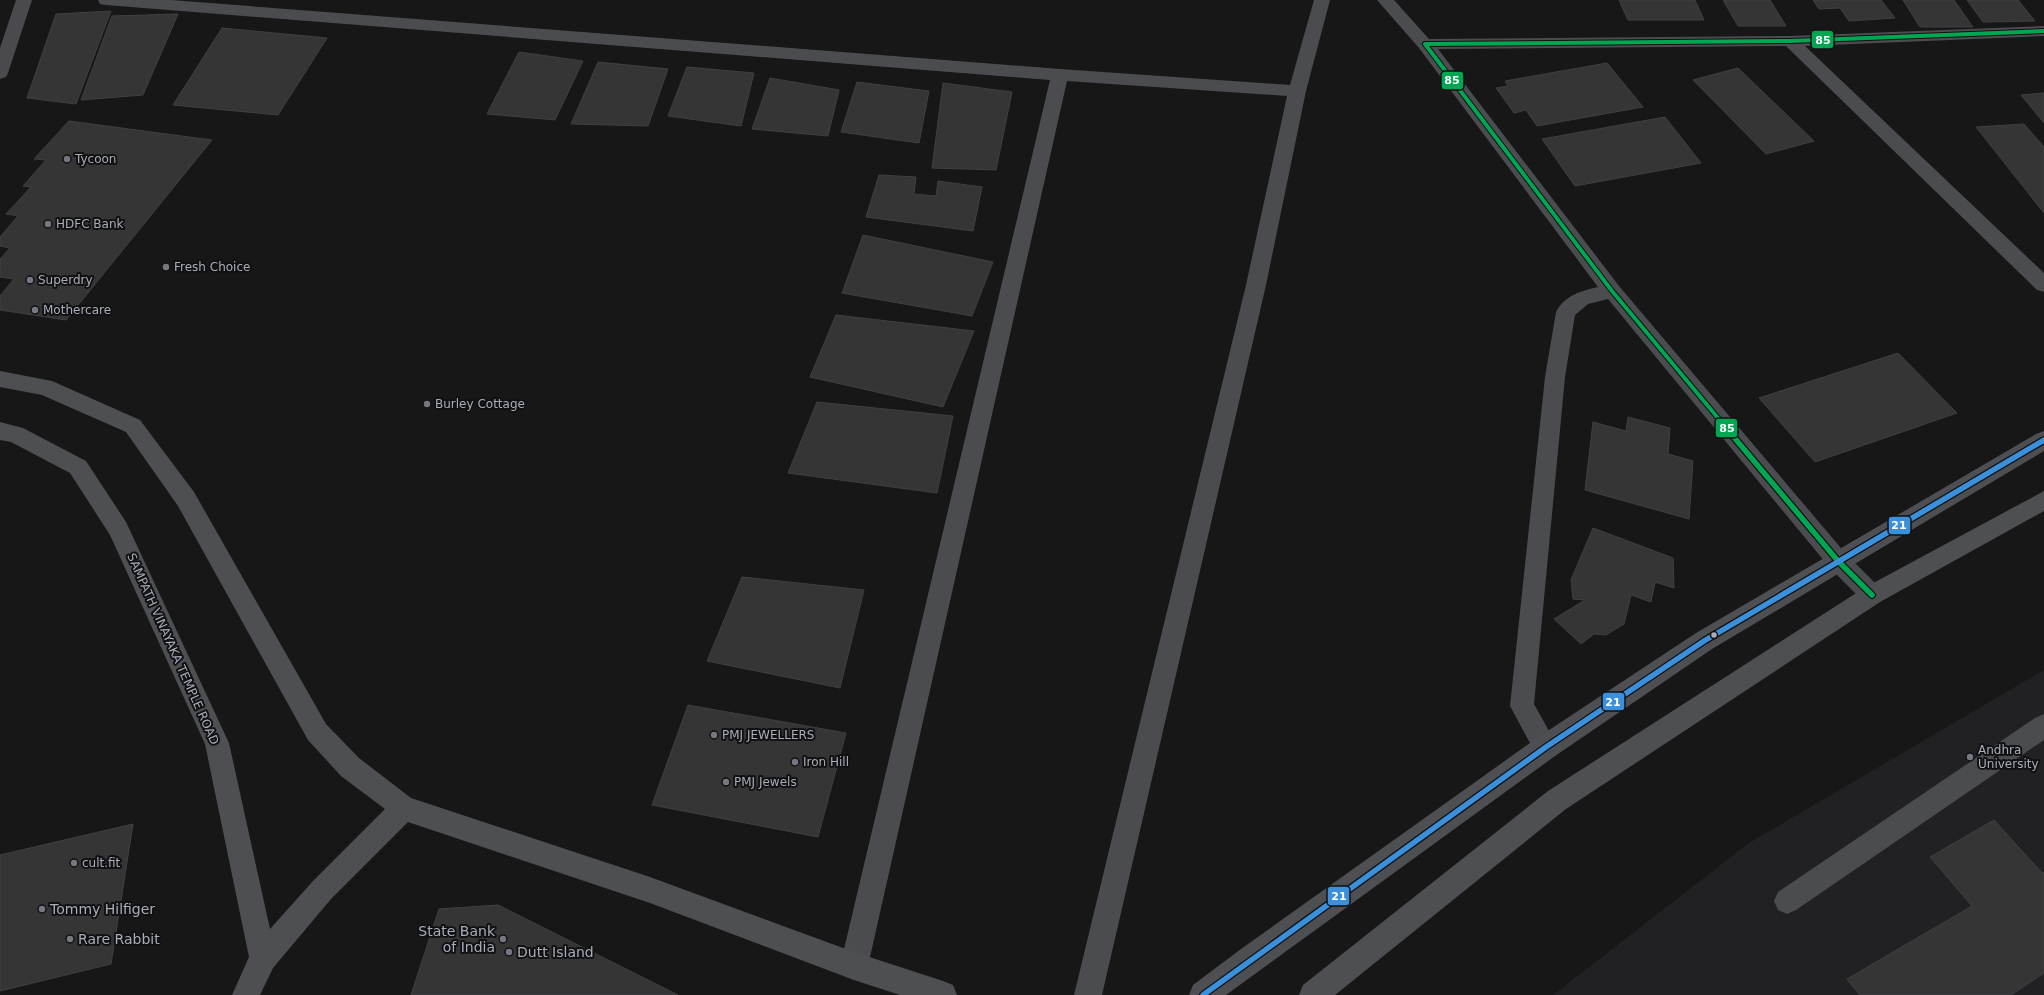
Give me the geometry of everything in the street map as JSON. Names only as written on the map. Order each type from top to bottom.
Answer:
[{"type":"main road","points":[[0,73],[24,0]]},
{"type":"main road","points":[[0,378],[45,387],[132,426],[186,499],[275,660],[317,732],[350,767],[404,808],[650,890],[854,966],[938,994]]},
{"type":"main road","name":"SAMPATH VINAYAKA TEMPLE ROAD","points":[[0,431],[15,434],[78,467],[118,529],[217,743],[263,958]]},
{"type":"main road","points":[[1203,995],[1546,747],[1704,641],[2044,440]]},
{"type":"main road","points":[[1313,995],[1557,800],[1872,595],[2044,500]]},
{"type":"main road","points":[[246,995],[263,958],[322,890],[404,808]]},
{"type":"street","points":[[106,0],[1060,75],[1297,91]]},
{"type":"street","points":[[1088,995],[1256,284],[1297,91],[1322,0]]},
{"type":"street","points":[[1385,0],[1425,44],[1612,290],[1838,561],[1872,595]]},
{"type":"street","points":[[1425,44],[1790,41],[2044,31]]},
{"type":"street","points":[[1790,41],[2044,285]]},
{"type":"street","points":[[854,966],[1060,75]]},
{"type":"street","points":[[1546,747],[1522,706],[1555,377],[1566,312],[1582,298],[1612,290]]},
{"type":"street","points":[[1787,901],[2044,726]]},
{"type":"shaded area","name":"Andhra University","points":[[2044,670],[2044,995],[1553,995],[1749,843]]},
{"type":"building","points":[[1619,0],[1695,0],[1704,20],[1628,20]]},
{"type":"building","points":[[1723,0],[1770,0],[1786,26],[1738,26]]},
{"type":"building","points":[[1813,0],[1881,0],[1895,18],[1849,21],[1840,8],[1819,9]]},
{"type":"building","points":[[1903,0],[1954,0],[1973,27],[1920,27]]},
{"type":"building","points":[[1967,0],[2018,0],[2035,21],[1983,22]]},
{"type":"building","points":[[111,11],[76,104],[27,98],[56,14]]},
{"type":"building","points":[[178,14],[143,95],[81,100],[112,16]]},
{"type":"building","points":[[222,28],[327,38],[278,115],[173,105]]},
{"type":"building","points":[[519,52],[583,61],[555,120],[487,114]]},
{"type":"building","points":[[598,62],[668,69],[648,126],[571,124]]},
{"type":"building","points":[[1607,63],[1643,107],[1537,126],[1526,110],[1514,113],[1496,88],[1508,86],[1505,81]]},
{"type":"building","points":[[687,67],[754,73],[741,126],[668,116]]},
{"type":"building","points":[[1738,68],[1814,141],[1766,154],[1693,80]]},
{"type":"building","points":[[770,78],[839,90],[828,136],[752,129]]},
{"type":"building","points":[[857,82],[929,91],[919,143],[841,132]]},
{"type":"building","points":[[943,83],[1012,92],[996,170],[932,168]]},
{"type":"building","points":[[2044,93],[2044,123],[2021,95]]},
{"type":"building","points":[[1665,117],[1701,163],[1575,186],[1542,139]]},
{"type":"building","points":[[69,121],[212,140],[66,320],[0,310],[0,296],[14,279],[0,277],[0,259],[10,248],[0,246],[0,237],[18,216],[6,214],[31,187],[23,186],[46,160],[34,159]]},
{"type":"building","points":[[2024,124],[2044,147],[2044,213],[1976,127]]},
{"type":"building","points":[[879,175],[916,177],[914,194],[936,196],[938,181],[982,187],[973,231],[866,217]]},
{"type":"building","points":[[863,235],[993,262],[972,316],[842,293]]},
{"type":"building","points":[[836,315],[974,331],[943,407],[810,377]]},
{"type":"building","points":[[1898,353],[1957,413],[1815,462],[1759,398]]},
{"type":"building","points":[[817,402],[953,416],[937,493],[788,473]]},
{"type":"building","points":[[1628,417],[1670,428],[1668,454],[1693,461],[1689,519],[1585,490],[1593,422],[1626,431]]},
{"type":"building","points":[[1593,528],[1673,558],[1674,588],[1655,582],[1651,602],[1631,595],[1624,624],[1606,635],[1594,634],[1581,644],[1554,619],[1585,600],[1573,599],[1571,580]]},
{"type":"building","points":[[742,577],[864,590],[840,688],[707,661]]},
{"type":"building","points":[[688,705],[846,733],[818,837],[652,805]]},
{"type":"building","points":[[1994,820],[2042,873],[2044,872],[2044,973],[2011,995],[1860,995],[1847,979],[1972,906],[1930,857]]},
{"type":"building","points":[[133,824],[111,964],[0,991],[0,855]]},
{"type":"building","name":"Dutt Island","points":[[498,905],[678,995],[411,995],[439,909]]},
{"type":"transit line","name":"85","points":[[1872,595],[1838,561],[1612,291],[1425,44],[1790,41],[2044,31]]},
{"type":"transit line","name":"21","points":[[1203,995],[1546,747],[1704,641],[2044,440]]},
{"type":"place","name":"Tycoon","points":[[67,159]]},
{"type":"place","name":"HDFC Bank","points":[[48,224]]},
{"type":"place","name":"Fresh Choice","points":[[166,267]]},
{"type":"place","name":"Superdry","points":[[30,280]]},
{"type":"place","name":"Mothercare","points":[[35,310]]},
{"type":"place","name":"Burley Cottage","points":[[427,404]]},
{"type":"place","name":"PMJ JEWELLERS","points":[[714,735]]},
{"type":"place","name":"Andhra University","points":[[1970,757]]},
{"type":"place","name":"Iron Hill","points":[[795,762]]},
{"type":"place","name":"PMJ Jewels","points":[[726,782]]},
{"type":"place","name":"cult.fit","points":[[74,863]]},
{"type":"place","name":"Tommy Hilfiger","points":[[42,909]]},
{"type":"place","name":"Rare Rabbit","points":[[70,939]]},
{"type":"place","name":"State Bank of India","points":[[503,939]]},
{"type":"place","name":"Dutt Island","points":[[509,952]]}]
